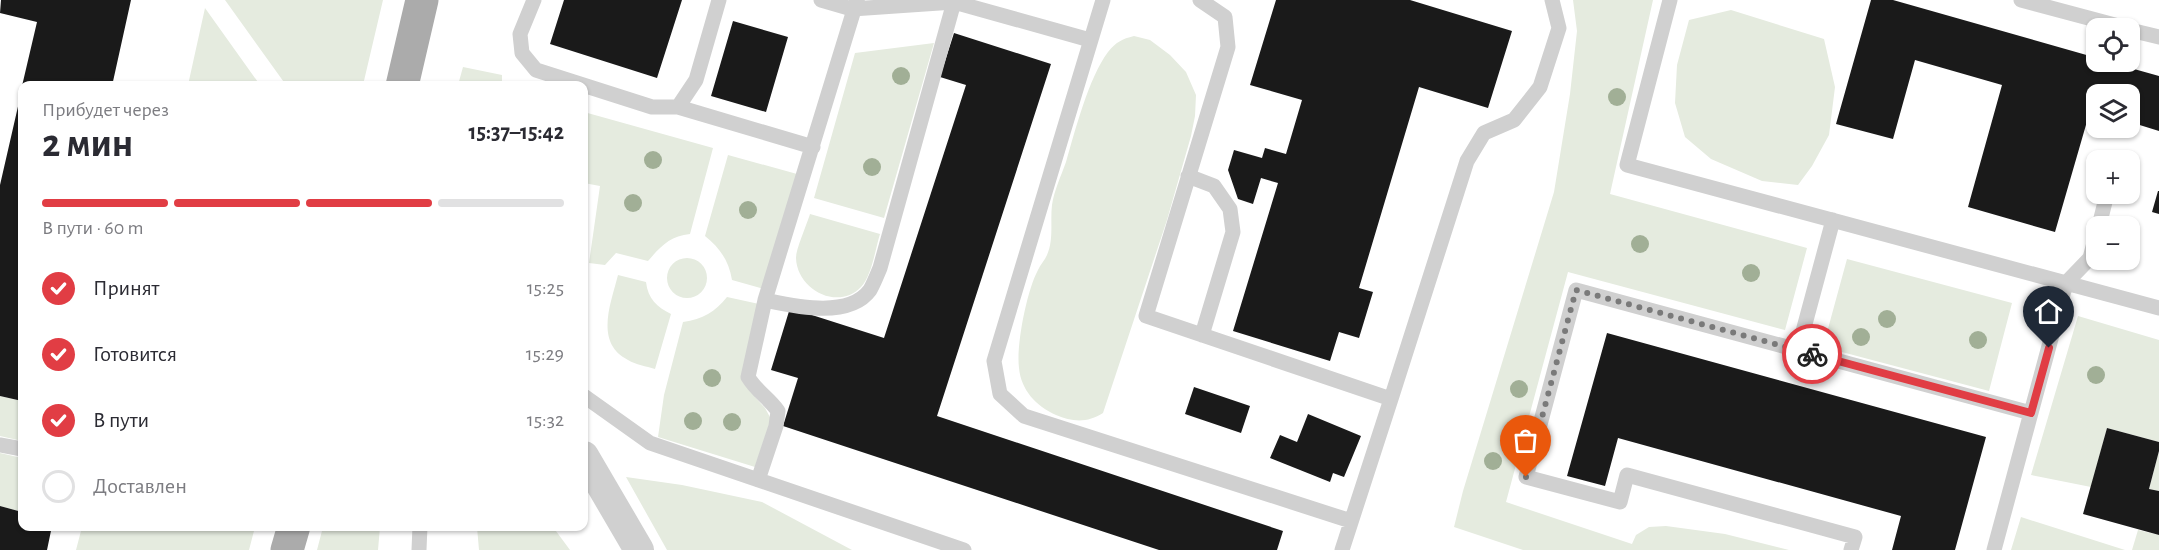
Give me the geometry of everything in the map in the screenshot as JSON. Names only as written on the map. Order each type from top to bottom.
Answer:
[{"type":"main road","points":[[403,81],[422,0]]},
{"type":"main road","points":[[287,550],[293,531]]},
{"type":"street","points":[[588,463],[639,550]]},
{"type":"lane","points":[[534,0],[520,34],[522,53],[536,70],[570,81]]},
{"type":"lane","points":[[678,107],[696,80],[719,0]]},
{"type":"lane","points":[[821,0],[854,5],[955,1],[1090,40]]},
{"type":"lane","points":[[1103,0],[994,361],[1000,394],[1024,416],[1351,521]]},
{"type":"lane","points":[[1200,0],[1226,16],[1228,47],[1146,316],[1391,399]]},
{"type":"lane","points":[[1342,550],[1467,162],[1484,133],[1514,120],[1540,87],[1559,28],[1552,0]]},
{"type":"lane","points":[[1670,0],[1627,165],[2159,308]]},
{"type":"lane","points":[[2021,0],[2087,18]]},
{"type":"lane","points":[[765,300],[805,308],[831,308],[853,303],[869,291],[880,268],[955,1]]},
{"type":"lane","points":[[758,480],[776,426],[778,411],[770,400],[758,392],[748,377],[765,300],[854,5]]},
{"type":"lane","points":[[2140,32],[2159,38]]},
{"type":"lane","points":[[588,87],[652,107],[678,107],[813,147]]},
{"type":"lane","points":[[1188,176],[1214,186],[1230,209],[1233,232],[1202,335]]},
{"type":"lane","points":[[1798,350],[1833,220]]},
{"type":"lane","points":[[1994,550],[2066,283],[2086,262]]},
{"type":"lane","points":[[1851,550],[1855,537],[1627,476],[1620,502],[1526,477],[1576,290],[2031,413]]},
{"type":"lane","points":[[588,399],[650,443],[964,550]]},
{"type":"lane","points":[[0,445],[18,448]]},
{"type":"lane","points":[[419,550],[420,531]]},
{"type":"shaded area","points":[[225,0],[383,0],[364,81],[283,81]]},
{"type":"shaded area","points":[[1573,0],[1653,0],[1610,194],[1807,248],[1785,330],[1568,272],[1506,502],[1632,544],[1636,535],[1649,527],[1666,526],[1725,534],[1789,550],[1523,550],[1454,527],[1554,192],[1570,94],[1577,31]]},
{"type":"shaded area","points":[[205,8],[257,81],[189,81]]},
{"type":"shaded area","points":[[1731,10],[1824,39],[1835,87],[1829,135],[1812,166],[1798,185],[1762,181],[1711,159],[1685,137],[1675,103],[1677,65],[1689,20]]},
{"type":"shaded area","points":[[1134,36],[1150,40],[1170,55],[1186,72],[1196,95],[1195,116],[1167,220],[1103,413],[1092,419],[1074,420],[1049,411],[1036,402],[1026,390],[1019,368],[1021,332],[1026,304],[1034,279],[1049,249],[1054,194],[1089,90],[1108,52],[1120,41]]},
{"type":"shaded area","points":[[934,43],[884,218],[814,198],[855,53]]},
{"type":"shaded area","points":[[463,67],[502,75],[502,81],[459,81]]},
{"type":"shaded area","points":[[588,113],[713,148],[690,234],[666,243],[648,261],[616,253],[605,265],[589,263],[600,186],[588,184]]},
{"type":"shaded area","points":[[728,155],[797,174],[764,289],[732,280],[723,255],[705,236]]},
{"type":"shaded area","points":[[810,214],[880,234],[868,276],[861,287],[852,294],[831,297],[820,294],[803,279],[798,269],[796,254]]},
{"type":"shaded area","points":[[687,258],[701,264],[707,278],[701,292],[687,298],[673,292],[667,278],[673,264]]},
{"type":"shaded area","points":[[1847,259],[2012,303],[1989,391],[1823,347]]},
{"type":"shaded area","points":[[618,275],[646,282],[654,302],[671,314],[655,369],[628,360],[618,353],[611,343],[608,333],[609,310]]},
{"type":"shaded area","points":[[727,297],[759,304],[755,397],[771,419],[755,467],[658,437],[664,395],[683,322],[708,314]]},
{"type":"shaded area","points":[[2078,316],[2159,340],[2159,442],[2107,428],[2091,487],[2031,475]]},
{"type":"shaded area","points":[[0,396],[18,400],[18,440],[0,436]]},
{"type":"shaded area","points":[[2159,451],[2159,491],[2149,489]]},
{"type":"shaded area","points":[[0,453],[18,457],[18,511],[0,506]]},
{"type":"shaded area","points":[[626,477],[682,485],[762,502],[852,550],[667,550]]},
{"type":"shaded area","points":[[2021,517],[2125,550],[2011,550]]},
{"type":"shaded area","points":[[2138,530],[2159,535],[2159,550],[2132,550]]},
{"type":"shaded area","points":[[81,531],[254,531],[249,550],[76,550]]},
{"type":"shaded area","points":[[322,531],[380,531],[378,550],[317,550]]},
{"type":"shaded area","points":[[477,531],[556,531],[570,550],[479,550]]},
{"type":"building","points":[[1,0],[131,0],[113,81],[23,81],[37,22],[0,13]]},
{"type":"building","points":[[564,0],[682,0],[657,78],[550,44]]},
{"type":"building","points":[[1276,0],[1410,0],[1512,31],[1488,108],[1419,87],[1359,288],[1373,292],[1359,338],[1339,332],[1330,361],[1233,331],[1278,183],[1261,178],[1253,204],[1238,199],[1228,170],[1234,150],[1262,158],[1265,148],[1286,154],[1302,100],[1250,85]]},
{"type":"building","points":[[1871,0],[1893,0],[2086,55],[2086,72],[2140,71],[2159,76],[2159,131],[2140,125],[2140,84],[2086,84],[2086,125],[2055,232],[1968,207],[2002,85],[1915,60],[1893,139],[1836,124]]},
{"type":"building","points":[[733,21],[788,37],[766,112],[711,96]]},
{"type":"building","points":[[954,33],[1051,64],[937,416],[1283,531],[1277,550],[1159,550],[783,426],[798,378],[771,370],[790,308],[884,338],[966,85],[940,77]]},
{"type":"building","points":[[18,106],[18,400],[0,396],[0,185]]},
{"type":"building","points":[[2159,191],[2159,214],[2152,212]]},
{"type":"building","points":[[1607,333],[1986,437],[1955,550],[1892,550],[1901,516],[1618,438],[1605,486],[1567,476]]},
{"type":"building","points":[[1194,387],[1250,406],[1241,433],[1185,414]]},
{"type":"building","points":[[1308,414],[1361,436],[1344,477],[1333,473],[1330,482],[1270,458],[1280,435],[1297,442]]},
{"type":"building","points":[[2107,428],[2159,442],[2159,451],[2149,489],[2159,491],[2159,535],[2083,514]]},
{"type":"building","points":[[0,506],[18,511],[18,531],[51,531],[47,550],[0,550]]},
{"type":"way so far","points":[[1526,477],[1576,290],[1812,354]]},
{"type":"route","points":[[1812,354],[2031,413],[2049,348]]}]
